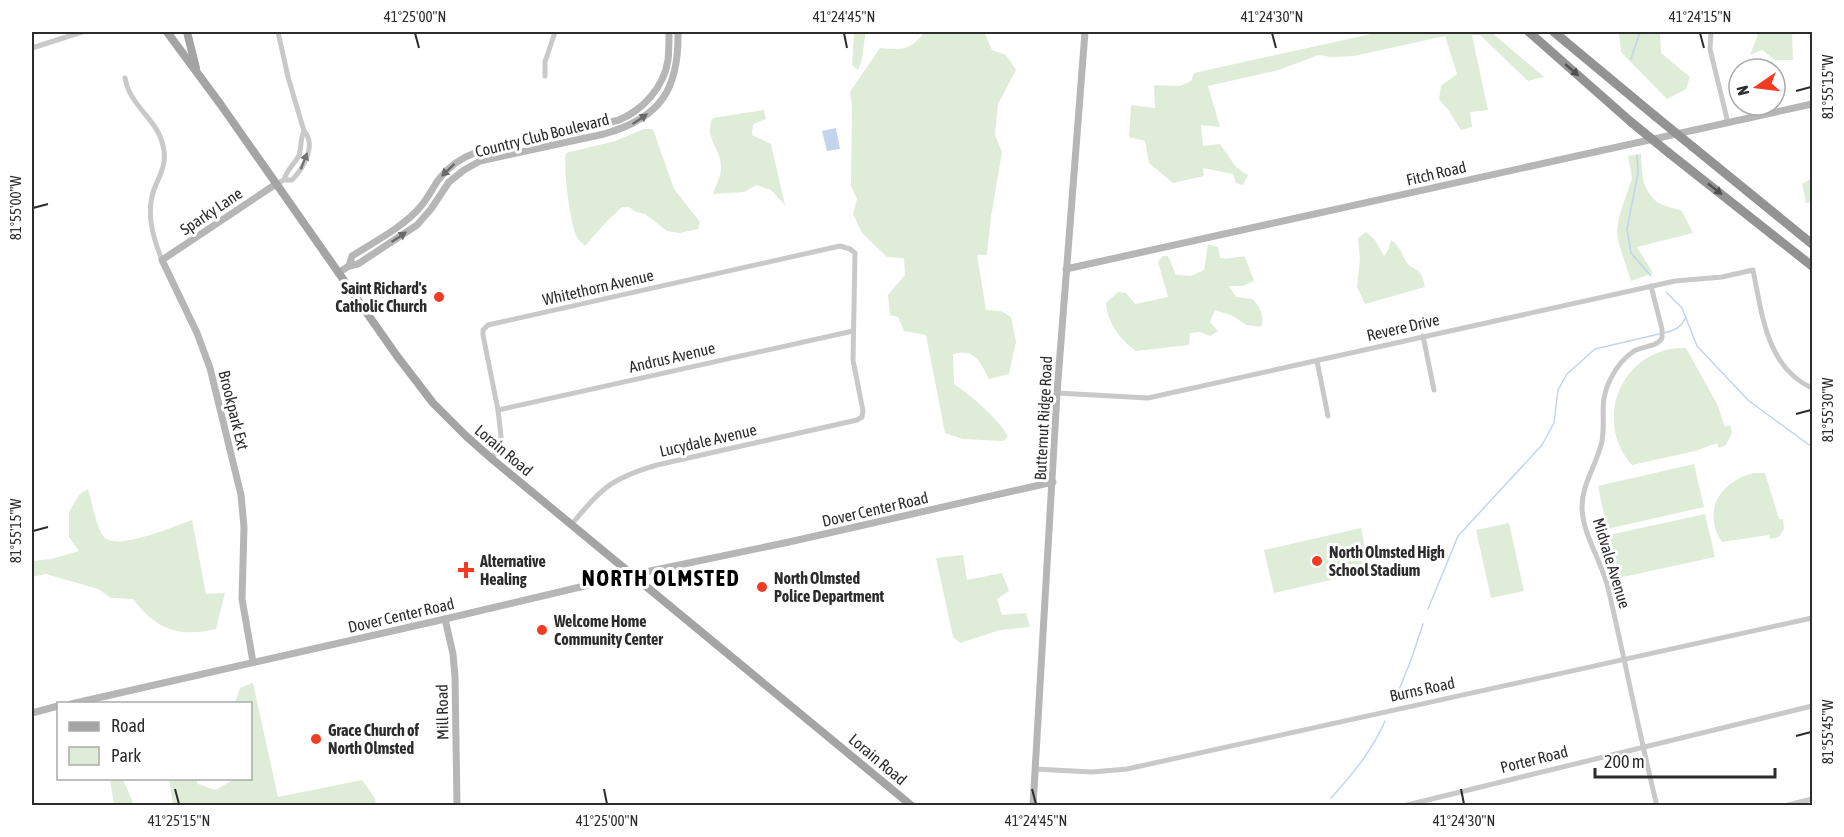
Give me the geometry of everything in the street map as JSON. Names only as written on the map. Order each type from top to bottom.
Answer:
[{"type":"highway","points":[[1529,32],[1631,122],[1812,266]]},
{"type":"highway","points":[[1554,32],[1812,244]]},
{"type":"main road","name":"Lorain Road","points":[[167,32],[397,356],[433,403],[492,459],[912,806]]},
{"type":"main road","points":[[172,32],[175,42]]},
{"type":"main road","points":[[187,32],[197,72]]},
{"type":"street","points":[[32,48],[82,32]]},
{"type":"street","points":[[276,184],[284,180],[292,180],[305,163],[309,145],[308,135],[304,131],[288,77],[278,32]]},
{"type":"street","points":[[545,76],[545,62],[555,32]]},
{"type":"street","name":"Country Club Boulevard","points":[[349,266],[352,256],[421,207],[451,166],[469,155],[619,120],[637,110],[648,101],[665,72],[669,58],[669,32]]},
{"type":"street","name":"Country Club Boulevard","points":[[338,273],[349,266],[358,264],[417,225],[449,182],[472,165],[480,161],[624,129],[644,117],[664,96],[674,75],[677,67],[678,32]]},
{"type":"street","name":"Butternut Ridge Road","points":[[1033,806],[1057,393],[1085,32]]},
{"type":"street","points":[[1711,32],[1710,49],[1728,123]]},
{"type":"street","name":"Brookpark Ext","points":[[125,78],[129,92],[160,136],[165,154],[161,177],[154,190],[151,216],[154,236],[162,260],[197,333],[210,368],[241,495],[244,527],[242,599],[254,662]]},
{"type":"street","name":"Fitch Road","points":[[1066,269],[1812,104]]},
{"type":"street","points":[[284,180],[286,171],[298,156],[304,131]]},
{"type":"street","name":"Sparky Lane","points":[[162,260],[276,184]]},
{"type":"street","name":"Whitethorn Avenue","points":[[492,459],[500,444],[498,410],[483,335],[483,330],[488,325],[840,246],[855,253],[853,331]]},
{"type":"street","name":"Revere Drive","points":[[1057,393],[1148,398],[1651,286],[1675,281],[1722,277],[1753,270],[1766,329],[1776,356],[1790,372],[1812,387]]},
{"type":"street","name":"Midvale Avenue","points":[[1651,286],[1662,333],[1659,343],[1642,347],[1628,356],[1611,378],[1602,408],[1603,427],[1600,447],[1587,477],[1582,508],[1584,521],[1608,585],[1657,806]]},
{"type":"street","name":"Andrus Avenue","points":[[498,410],[853,331]]},
{"type":"street","name":"Lucydale Avenue","points":[[572,524],[601,491],[630,473],[862,417],[863,411],[853,360],[853,331]]},
{"type":"street","points":[[1423,336],[1434,390]]},
{"type":"street","points":[[1317,361],[1328,416]]},
{"type":"street","name":"Dover Center Road","points":[[80,702],[631,575],[1053,482]]},
{"type":"street","name":"Burns Road","points":[[1035,769],[1092,771],[1127,769],[1812,618]]},
{"type":"street","name":"Mill Road","points":[[445,619],[453,654],[455,677],[457,806]]},
{"type":"street","points":[[32,712],[57,706]]},
{"type":"street","name":"Porter Road","points":[[1403,806],[1812,706]]},
{"type":"street","points":[[1784,806],[1812,799]]},
{"type":"green space","points":[[854,32],[866,32],[858,70],[852,65]]},
{"type":"green space","points":[[925,32],[984,32],[992,50],[1006,55],[1016,70],[998,104],[995,135],[1002,152],[987,255],[977,255],[986,310],[1001,311],[1011,317],[1016,342],[1009,374],[989,379],[972,355],[953,354],[954,384],[998,422],[1008,436],[1004,441],[963,439],[945,433],[926,335],[904,331],[898,317],[890,315],[888,295],[905,275],[904,258],[887,257],[862,233],[853,214],[857,199],[851,186],[852,106],[850,92],[880,48],[906,48],[915,43]]},
{"type":"green space","points":[[1380,32],[1491,32],[1544,77],[1528,81],[1480,35],[1472,35],[1488,110],[1470,112],[1472,127],[1461,130],[1439,99],[1441,86],[1457,74],[1445,36],[1354,56],[1318,55],[1279,70],[1208,86],[1220,127],[1201,125],[1203,146],[1220,144],[1236,167],[1248,175],[1243,185],[1236,183],[1233,174],[1203,168],[1204,176],[1173,183],[1149,163],[1145,141],[1129,137],[1131,105],[1155,108],[1154,85],[1180,86],[1191,81],[1194,73]]},
{"type":"green space","points":[[1619,32],[1660,32],[1661,53],[1690,77],[1686,89],[1667,99],[1621,52]]},
{"type":"green space","points":[[1759,32],[1792,32],[1793,60],[1787,60],[1787,57],[1771,57],[1762,50],[1750,55]]},
{"type":"green space","points":[[764,110],[766,119],[753,124],[752,135],[771,144],[785,205],[771,190],[756,185],[744,192],[713,194],[720,176],[721,163],[711,137],[710,125],[713,118]]},
{"type":"green space","points":[[644,129],[653,129],[674,189],[700,222],[698,229],[679,233],[667,231],[645,214],[629,207],[622,207],[585,246],[578,239],[572,222],[566,184],[566,153],[615,141]]},
{"type":"green space","points":[[1641,154],[1644,181],[1649,193],[1661,204],[1682,211],[1693,233],[1637,247],[1653,273],[1631,281],[1617,231],[1619,217],[1632,178],[1628,156]]},
{"type":"green space","points":[[1812,178],[1812,202],[1806,203],[1802,184]]},
{"type":"green space","points":[[1366,232],[1375,240],[1384,256],[1391,240],[1394,242],[1408,264],[1420,273],[1425,287],[1365,304],[1357,287],[1360,259],[1358,238]]},
{"type":"green space","points":[[1208,244],[1218,247],[1220,258],[1245,257],[1254,281],[1243,286],[1229,286],[1236,297],[1253,299],[1258,305],[1262,319],[1261,327],[1246,325],[1233,316],[1215,310],[1210,322],[1218,331],[1210,336],[1200,332],[1190,333],[1189,345],[1136,351],[1115,330],[1106,303],[1118,292],[1126,293],[1135,304],[1168,297],[1158,262],[1163,256],[1168,256],[1176,275],[1191,276],[1204,270]]},
{"type":"green space","points":[[1686,348],[1717,404],[1725,427],[1730,425],[1732,433],[1726,445],[1719,448],[1717,443],[1695,451],[1632,465],[1620,446],[1614,427],[1615,407],[1620,388],[1631,372],[1646,359],[1664,351]]},
{"type":"green space","points":[[1694,464],[1704,507],[1607,529],[1598,486]]},
{"type":"green space","points":[[1754,473],[1765,473],[1779,519],[1783,519],[1784,529],[1779,537],[1770,539],[1769,535],[1722,542],[1714,519],[1714,508],[1718,498],[1732,483]]},
{"type":"green space","points":[[88,489],[99,528],[105,538],[112,541],[148,536],[192,520],[206,594],[225,593],[216,629],[190,632],[169,629],[150,618],[133,599],[111,598],[98,589],[46,574],[32,577],[32,561],[51,559],[79,551],[69,537],[69,512],[79,495]]},
{"type":"green space","points":[[1705,514],[1715,557],[1618,578],[1609,535]]},
{"type":"green space","points":[[1509,523],[1524,591],[1491,598],[1476,530]]},
{"type":"green space","name":"North Olmsted High School Stadium","points":[[1361,528],[1370,571],[1274,593],[1264,550]]},
{"type":"green space","points":[[963,555],[967,580],[1002,573],[1009,591],[997,599],[1002,615],[1026,613],[1030,627],[1000,630],[960,643],[953,637],[936,558]]},
{"type":"green space","points":[[253,683],[278,797],[362,780],[375,798],[376,805],[173,805],[169,780],[196,780],[198,784],[216,790],[232,780],[252,780],[252,702],[233,702],[240,688]]},
{"type":"green space","points":[[110,780],[123,780],[134,805],[114,805]]},
{"type":"water","points":[[836,128],[840,149],[827,151],[822,131]]},
{"type":"waterway","points":[[1631,59],[1640,32]]},
{"type":"waterway","points":[[1637,155],[1638,173],[1627,229],[1631,253],[1651,276]]},
{"type":"waterway","points":[[1666,292],[1682,308],[1697,346],[1749,401],[1812,447]]},
{"type":"waterway","points":[[1664,333],[1677,328],[1686,317]]},
{"type":"waterway","points":[[1428,609],[1458,536],[1542,445],[1554,423],[1558,390],[1567,374],[1595,349],[1659,334]]},
{"type":"waterway","points":[[1394,702],[1423,624]]},
{"type":"waterway","points":[[1331,798],[1361,762],[1385,721]]},
{"type":"place","name":"Saint Richard's Catholic Church","points":[[439,297]]},
{"type":"place","name":"North Olmsted High School Stadium","points":[[1317,561]]},
{"type":"place","name":"Alternative Healing","points":[[466,570]]},
{"type":"place","name":"North Olmsted Police Department","points":[[762,587]]},
{"type":"place","name":"Welcome Home Community Center","points":[[542,630]]},
{"type":"place","name":"Grace Church of North Olmsted","points":[[316,739]]},
{"type":"district","name":"NORTH OLMSTED","points":[[661,578]]}]
